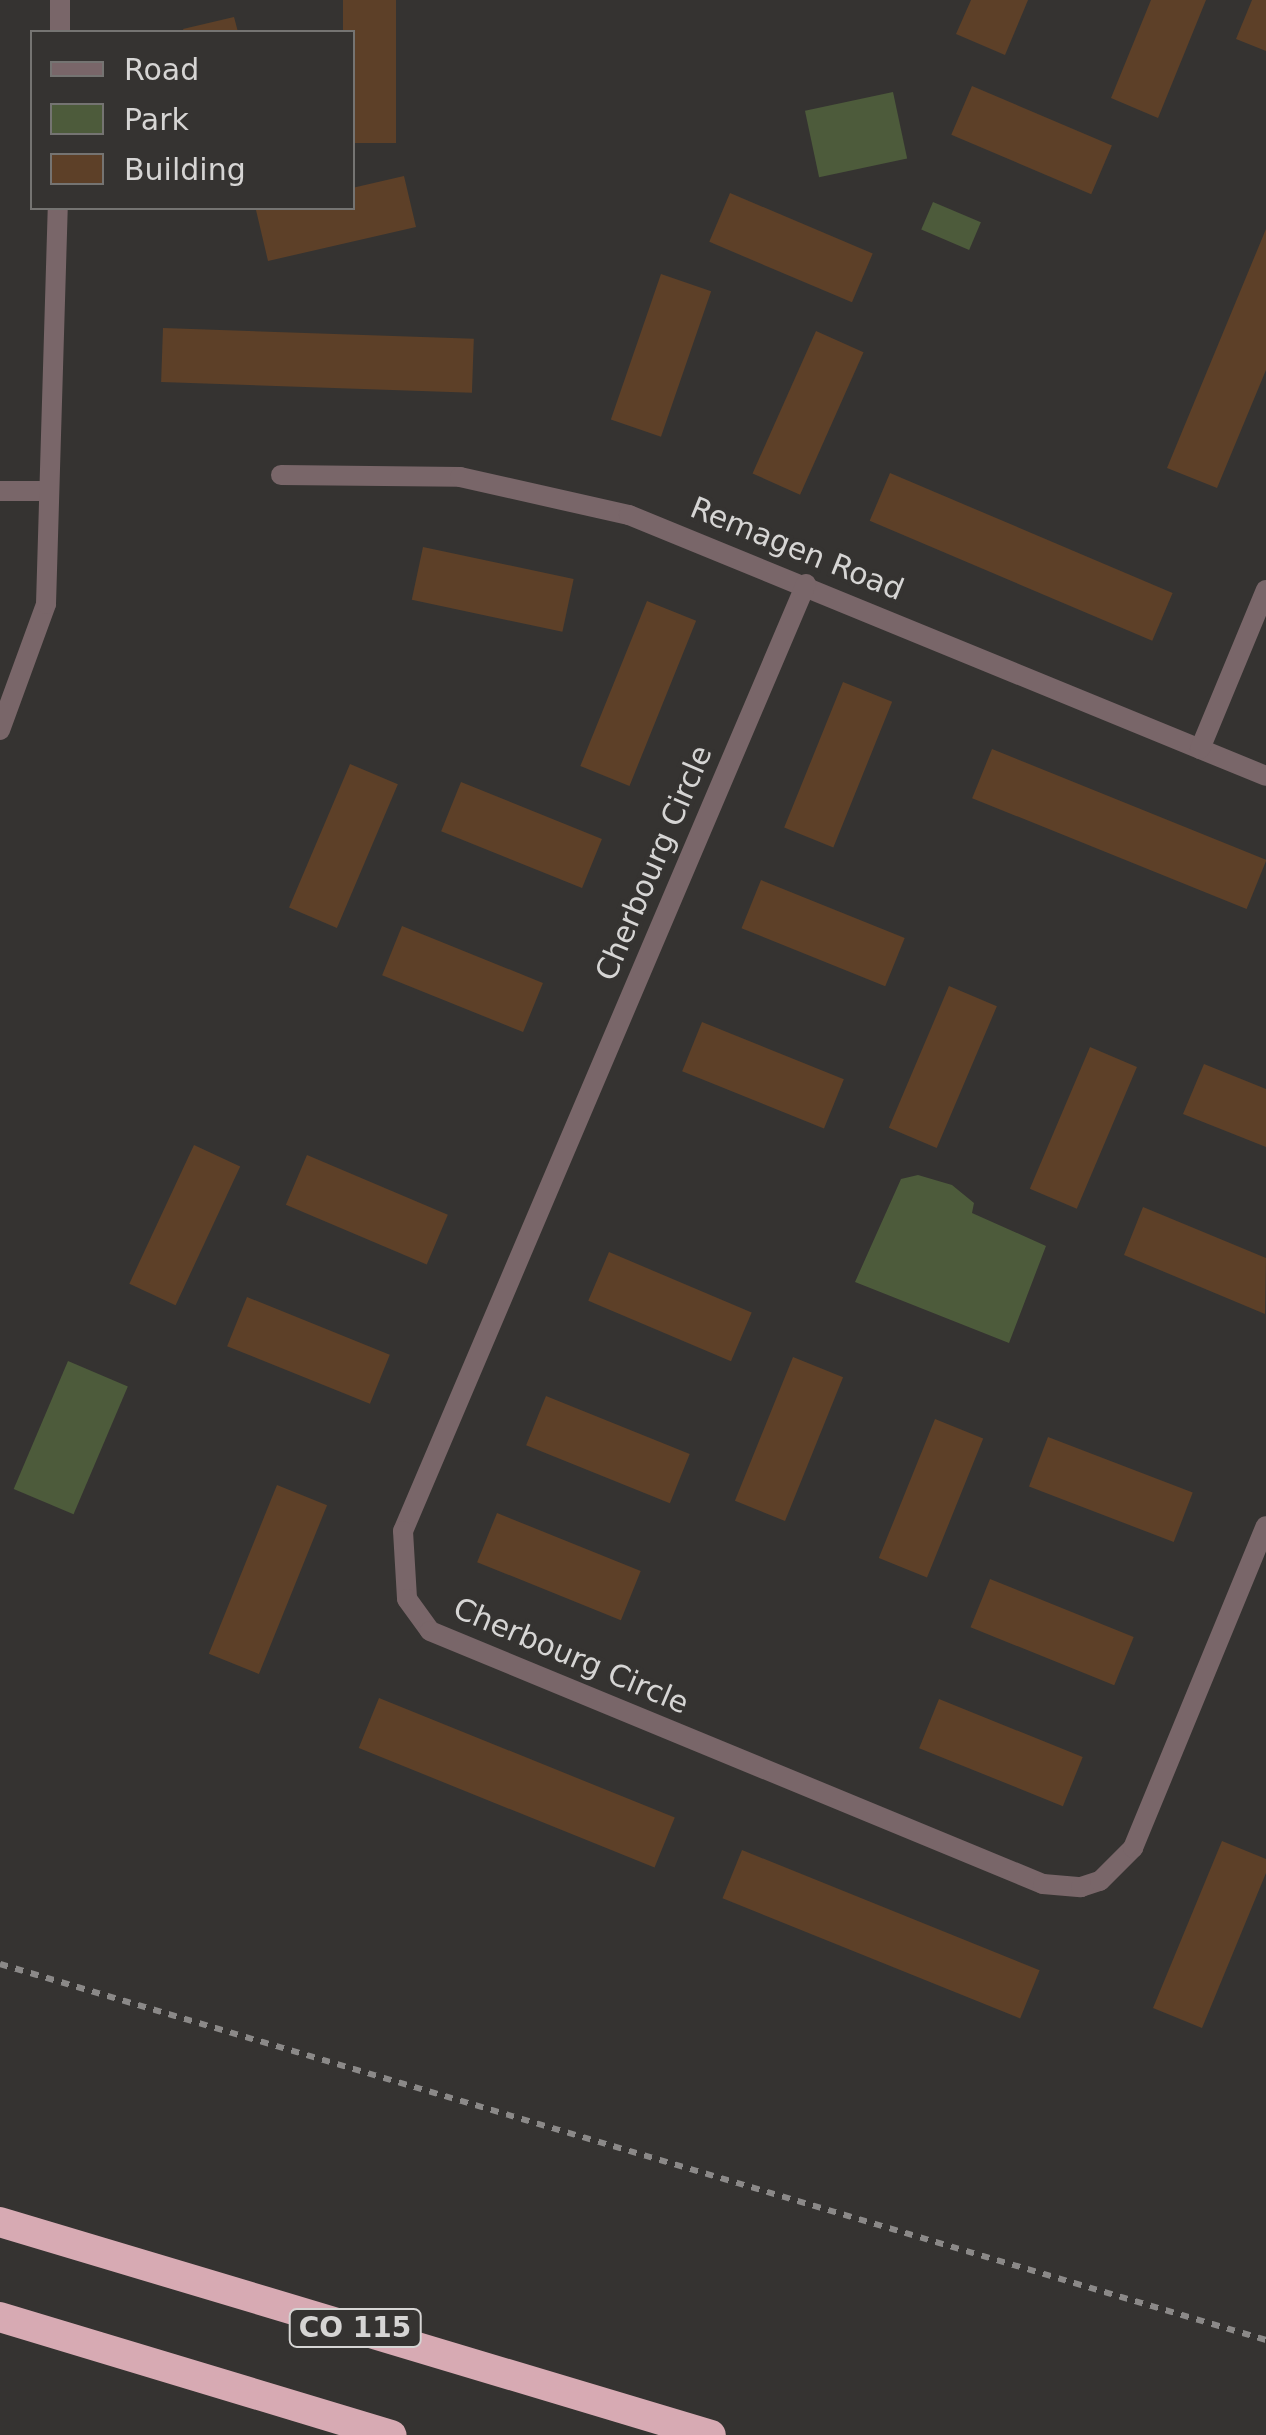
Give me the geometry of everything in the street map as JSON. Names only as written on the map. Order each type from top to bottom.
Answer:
[{"type":"highway","name":"CO 115","points":[[0,2222],[711,2435]]},
{"type":"highway","points":[[0,2318],[392,2435]]},
{"type":"street","points":[[60,0],[60,30]]},
{"type":"street","points":[[0,730],[46,604],[58,210]]},
{"type":"street","name":"Remagen Road","points":[[281,475],[502,484],[629,515],[806,584],[1266,776]]},
{"type":"street","points":[[0,491],[48,491]]},
{"type":"street","name":"Cherbourg Circle","points":[[806,584],[404,1531],[407,1599],[430,1630],[1027,1878],[1081,1886],[1100,1881],[1133,1848],[1266,1526]]},
{"type":"street","points":[[1200,749],[1266,590]]},
{"type":"path","points":[[0,1964],[1266,2340]]},
{"type":"green space","points":[[893,92],[907,159],[819,177],[805,111]]},
{"type":"green space","points":[[933,202],[981,222],[969,250],[921,230]]},
{"type":"green space","points":[[918,1175],[952,1185],[974,1203],[972,1213],[1046,1246],[1009,1343],[855,1282],[901,1179]]},
{"type":"green space","points":[[68,1361],[128,1386],[74,1514],[14,1489]]},
{"type":"building","points":[[343,0],[396,0],[396,143],[355,143],[355,30],[343,30]]},
{"type":"building","points":[[971,0],[1028,0],[1005,55],[956,34]]},
{"type":"building","points":[[1151,0],[1206,0],[1158,118],[1111,98]]},
{"type":"building","points":[[1252,0],[1266,0],[1266,51],[1236,39]]},
{"type":"building","points":[[234,17],[237,30],[183,30]]},
{"type":"building","points":[[972,86],[1112,145],[1091,194],[951,135]]},
{"type":"building","points":[[404,176],[416,227],[268,261],[256,210],[355,210],[355,187]]},
{"type":"building","points":[[730,193],[873,254],[852,302],[709,242]]},
{"type":"building","points":[[1266,229],[1266,370],[1217,488],[1167,468]]},
{"type":"building","points":[[661,274],[711,291],[661,437],[611,420]]},
{"type":"building","points":[[163,328],[474,339],[472,393],[161,382]]},
{"type":"building","points":[[816,331],[864,352],[800,495],[753,474]]},
{"type":"building","points":[[890,473],[1173,593],[1152,641],[870,521]]},
{"type":"building","points":[[423,547],[574,579],[562,632],[412,600]]},
{"type":"building","points":[[647,601],[696,621],[629,786],[580,766]]},
{"type":"building","points":[[843,682],[892,702],[833,847],[784,828]]},
{"type":"building","points":[[992,749],[1266,860],[1247,909],[972,798]]},
{"type":"building","points":[[350,764],[398,784],[337,928],[289,908]]},
{"type":"building","points":[[461,782],[602,839],[582,888],[441,831]]},
{"type":"building","points":[[761,880],[905,938],[885,986],[742,928]]},
{"type":"building","points":[[402,926],[543,983],[523,1032],[382,975]]},
{"type":"building","points":[[949,986],[997,1006],[937,1148],[889,1128]]},
{"type":"building","points":[[702,1022],[844,1079],[824,1128],[682,1071]]},
{"type":"building","points":[[1090,1047],[1137,1067],[1077,1209],[1030,1189]]},
{"type":"building","points":[[1204,1064],[1266,1089],[1266,1147],[1183,1114]]},
{"type":"building","points":[[194,1145],[240,1167],[176,1305],[129,1284]]},
{"type":"building","points":[[307,1155],[448,1215],[427,1264],[286,1205]]},
{"type":"building","points":[[1143,1207],[1266,1258],[1265,1314],[1124,1255]]},
{"type":"building","points":[[609,1252],[752,1313],[731,1361],[588,1301]]},
{"type":"building","points":[[247,1297],[390,1355],[370,1404],[227,1346]]},
{"type":"building","points":[[793,1357],[843,1377],[785,1521],[735,1501]]},
{"type":"building","points":[[546,1396],[690,1454],[670,1503],[526,1445]]},
{"type":"building","points":[[935,1419],[983,1438],[927,1578],[879,1558]]},
{"type":"building","points":[[1048,1437],[1193,1493],[1174,1542],[1029,1486]]},
{"type":"building","points":[[277,1485],[327,1505],[259,1674],[209,1654]]},
{"type":"building","points":[[497,1513],[641,1571],[621,1620],[477,1562]]},
{"type":"building","points":[[990,1579],[1134,1637],[1114,1685],[971,1627]]},
{"type":"building","points":[[379,1698],[675,1817],[655,1868],[359,1748]]},
{"type":"building","points":[[939,1699],[1083,1757],[1063,1806],[919,1748]]},
{"type":"building","points":[[1222,1841],[1266,1859],[1266,1873],[1202,2028],[1153,2008]]},
{"type":"building","points":[[742,1850],[1040,1970],[1020,2018],[723,1898]]}]
